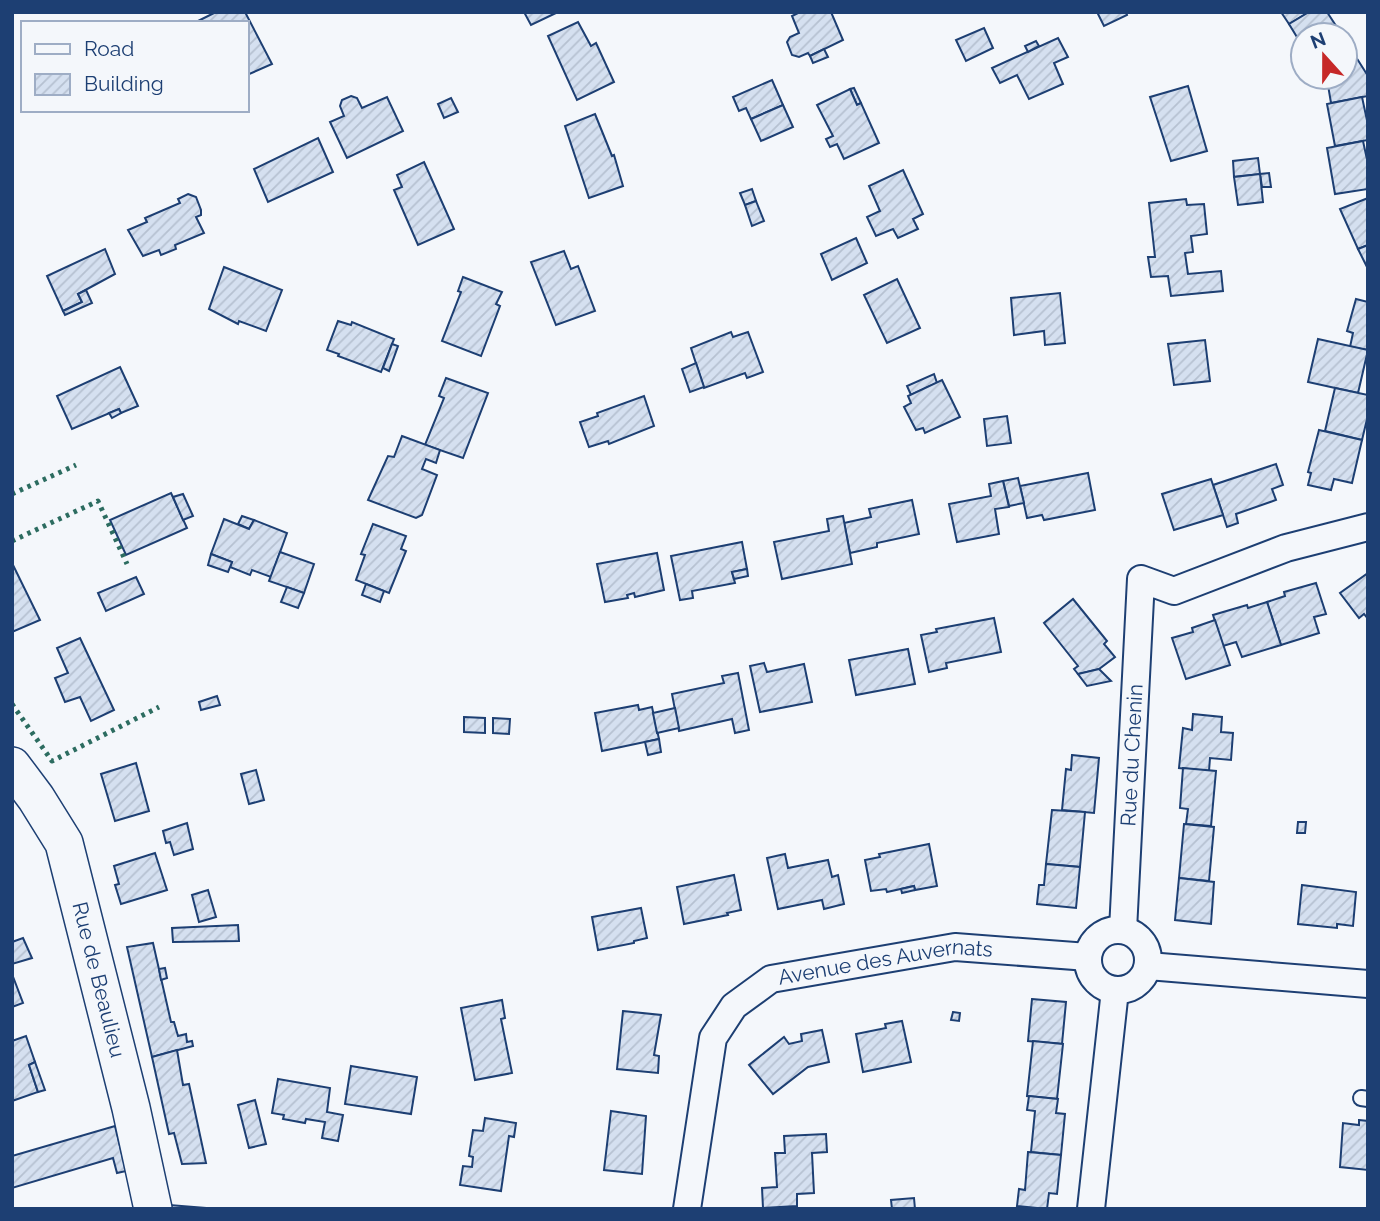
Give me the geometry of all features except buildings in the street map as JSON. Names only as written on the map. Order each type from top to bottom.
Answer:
[{"type":"street","name":"Rue du Chenin","points":[[1123,930],[1141,579],[1174,591],[1286,548],[1368,527]]},
{"type":"street","name":"Rue de Beaulieu","points":[[12,766],[36,797],[64,843],[131,1108],[152,1209]]},
{"type":"street","points":[[1123,930],[1140,939],[1149,956],[1148,966],[1138,983],[1129,989],[1115,990],[1100,984],[1092,976],[1088,957],[1097,938],[1104,933],[1123,930]]},
{"type":"street","name":"Avenue des Auvernats","points":[[687,1209],[713,1038],[734,1006],[772,979],[955,947],[1088,957]]},
{"type":"street","points":[[1148,966],[1368,984]]},
{"type":"street","points":[[1091,1209],[1115,990]]},
{"type":"hedge","points":[[12,494],[76,465]]},
{"type":"hedge","points":[[12,541],[98,501],[127,564]]},
{"type":"hedge","points":[[12,704],[52,761],[159,707]]}]
